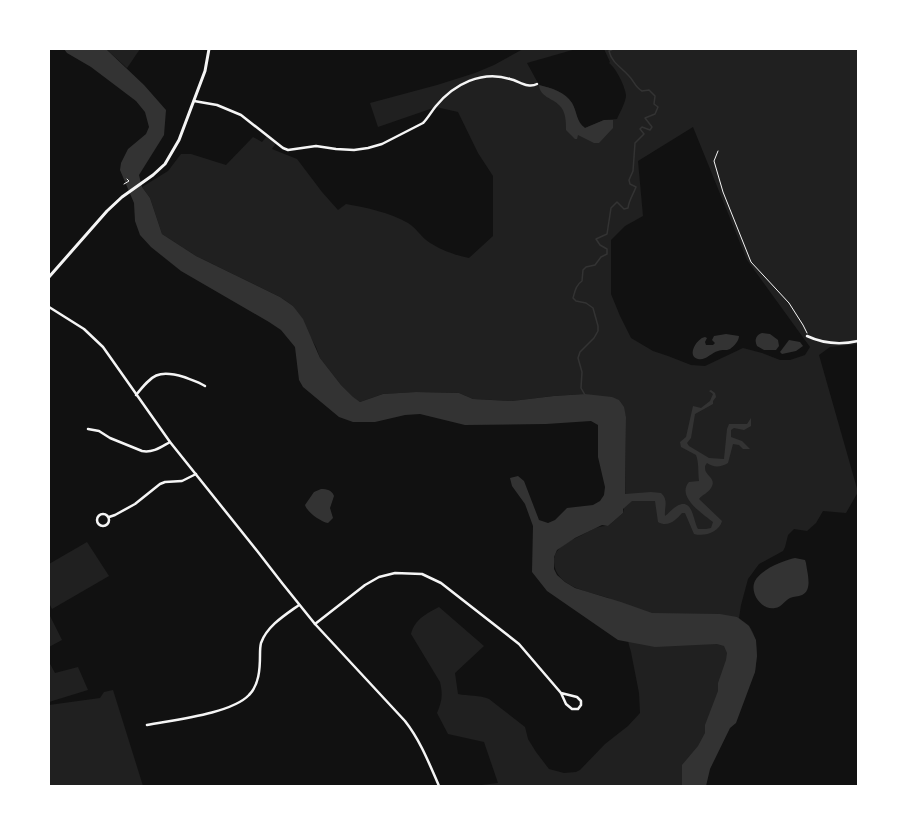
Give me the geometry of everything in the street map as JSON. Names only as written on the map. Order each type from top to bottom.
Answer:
[{"type":"street","points":[[49,277],[98,220],[126,194],[165,164],[179,140],[205,71],[209,49]]},
{"type":"street","points":[[194,100],[217,105],[241,115],[283,148],[294,149],[316,146],[354,150],[382,144],[423,123],[439,103],[452,91],[468,81],[492,76],[509,78],[530,86],[537,84]]},
{"type":"street","points":[[49,307],[84,330],[103,347],[170,442],[299,605],[413,731],[439,786]]},
{"type":"street","points":[[807,336],[830,344],[858,341]]},
{"type":"street","points":[[136,395],[146,382],[153,377],[165,373],[173,374],[205,386]]},
{"type":"street","points":[[88,429],[99,431],[110,438],[148,452],[154,451],[170,442]]},
{"type":"street","points":[[109,517],[135,504],[160,484],[165,482],[182,481],[196,474]]},
{"type":"street","points":[[102,513],[109,517],[110,521],[107,525],[103,526],[99,524],[97,520],[98,516],[102,513]]},
{"type":"street","points":[[315,624],[365,584],[379,577],[395,573],[422,574],[441,583],[520,644],[561,693],[566,704],[572,709],[578,709],[582,705],[581,700],[577,697],[561,693]]},
{"type":"street","points":[[147,725],[208,713],[234,705],[248,696],[256,684],[260,667],[260,644],[277,621],[299,605]]},
{"type":"path","points":[[718,151],[714,161],[723,192],[751,262],[789,303],[803,325],[807,336]]},
{"type":"path","points":[[124,184],[128,181],[127,179]]},
{"type":"shaded area","points":[[64,49],[106,49],[144,85],[166,110],[164,135],[139,175],[142,187],[150,198],[162,234],[196,256],[280,297],[293,306],[303,319],[320,358],[341,385],[360,402],[383,394],[416,392],[459,393],[473,399],[512,401],[585,394],[612,397],[619,400],[624,407],[626,417],[625,494],[651,492],[661,493],[666,501],[665,516],[677,506],[682,504],[686,505],[692,511],[698,529],[711,528],[713,522],[692,505],[686,493],[686,488],[689,482],[699,481],[696,455],[681,447],[680,442],[686,437],[693,406],[701,408],[710,401],[713,394],[709,391],[711,390],[715,393],[716,397],[713,404],[695,414],[691,438],[687,443],[689,446],[709,458],[724,459],[727,429],[729,424],[747,424],[751,418],[751,426],[744,430],[734,428],[731,430],[731,437],[742,441],[750,449],[743,449],[739,445],[733,444],[728,463],[712,466],[707,463],[705,466],[706,471],[713,483],[711,488],[699,499],[722,521],[715,531],[703,535],[694,534],[685,513],[682,513],[668,524],[662,524],[658,522],[655,501],[632,501],[623,509],[623,513],[608,526],[602,525],[575,538],[557,550],[554,557],[554,569],[557,575],[575,588],[652,613],[720,614],[737,617],[749,626],[756,640],[757,656],[755,672],[736,723],[730,728],[710,769],[706,786],[682,786],[682,765],[698,746],[705,733],[705,725],[718,691],[718,683],[726,660],[727,653],[724,646],[717,644],[655,647],[618,640],[547,591],[532,572],[533,526],[525,504],[512,486],[510,478],[518,476],[524,481],[539,520],[548,523],[555,520],[567,508],[593,505],[600,501],[604,495],[605,487],[598,457],[598,425],[591,421],[546,424],[465,425],[420,414],[405,415],[375,422],[353,422],[339,417],[303,387],[299,380],[295,347],[281,330],[181,271],[151,247],[140,235],[135,221],[134,203],[120,170],[121,163],[128,149],[146,134],[149,127],[145,112],[136,101],[91,67],[67,53]]},
{"type":"shaded area","points":[[106,49],[140,49],[127,68]]},
{"type":"shaded area","points":[[523,49],[576,49],[527,63],[539,85],[558,91],[569,99],[574,106],[580,123],[585,128],[604,120],[617,119],[626,98],[622,82],[612,65],[609,63],[610,62],[604,49],[858,49],[858,344],[830,347],[819,355],[858,492],[846,513],[823,511],[816,523],[807,531],[794,529],[788,535],[783,551],[759,564],[748,579],[739,618],[748,625],[756,642],[757,654],[755,672],[698,786],[473,786],[498,783],[484,742],[448,734],[437,713],[442,698],[440,682],[411,634],[415,624],[418,621],[439,607],[484,646],[455,673],[458,694],[489,699],[525,727],[528,739],[549,769],[564,773],[576,772],[580,770],[605,744],[628,726],[640,713],[639,693],[627,638],[609,598],[583,591],[567,583],[560,577],[554,562],[556,553],[562,546],[594,529],[601,526],[608,526],[623,513],[625,502],[626,417],[623,407],[585,394],[512,401],[473,399],[459,393],[416,392],[383,394],[360,402],[353,398],[341,385],[320,358],[316,347],[293,306],[280,297],[196,256],[162,234],[150,198],[142,187],[168,171],[181,154],[191,154],[226,165],[253,137],[262,142],[267,136],[276,143],[272,149],[297,159],[338,210],[346,204],[386,213],[411,225],[426,240],[441,249],[469,258],[493,236],[493,176],[478,153],[458,112],[436,107],[378,127],[370,103],[437,85],[475,73],[494,65]],"holes":[[[693,127],[747,260],[810,347],[805,355],[790,360],[780,360],[743,348],[705,366],[691,365],[653,351],[631,338],[611,294],[611,240],[625,226],[643,216],[638,161]]]},
{"type":"shaded area","points":[[539,85],[557,91],[566,96],[574,106],[578,120],[585,128],[604,120],[613,120],[613,128],[599,143],[594,143],[578,135],[577,139],[575,139],[566,130],[565,117],[561,107],[544,95]]},
{"type":"shaded area","points":[[762,333],[770,334],[778,340],[779,346],[776,350],[764,350],[757,346],[756,338]]},
{"type":"shaded area","points":[[726,334],[739,336],[735,345],[730,349],[720,350],[703,359],[698,359],[695,357],[693,351],[699,340],[705,337],[707,338],[705,342],[706,345],[713,345],[715,343],[712,340],[714,336]]},
{"type":"shaded area","points":[[789,340],[800,342],[803,346],[796,351],[782,354],[780,352]]},
{"type":"shaded area","points":[[321,489],[329,490],[334,496],[330,508],[333,518],[328,523],[322,521],[308,511],[305,505],[314,492]]},
{"type":"shaded area","points":[[87,542],[109,576],[52,609],[49,603],[49,564]]},
{"type":"shaded area","points":[[795,558],[805,560],[806,563],[808,585],[805,593],[800,596],[790,598],[775,608],[766,607],[761,604],[755,596],[755,581],[767,569]]},
{"type":"shaded area","points":[[49,614],[62,640],[49,647]]},
{"type":"shaded area","points":[[49,662],[55,673],[78,667],[88,690],[49,702]]},
{"type":"shaded area","points":[[113,690],[143,786],[49,786],[49,705],[100,698],[104,692]]},
{"type":"waterway","points":[[585,395],[581,388],[582,372],[578,358],[580,352],[594,338],[598,331],[598,326],[593,308],[586,303],[576,301],[573,298],[577,286],[582,281],[583,270],[586,267],[595,265],[601,257],[607,254],[607,249],[600,245],[596,239],[607,234],[611,208],[617,202],[624,209],[628,208],[636,187],[630,184],[629,180],[633,171],[635,143],[644,134],[640,129],[642,127],[650,130],[652,127],[645,118],[655,114],[658,107],[654,104],[655,96],[649,90],[642,91],[636,86],[629,76],[615,62],[609,51],[613,49]]}]
